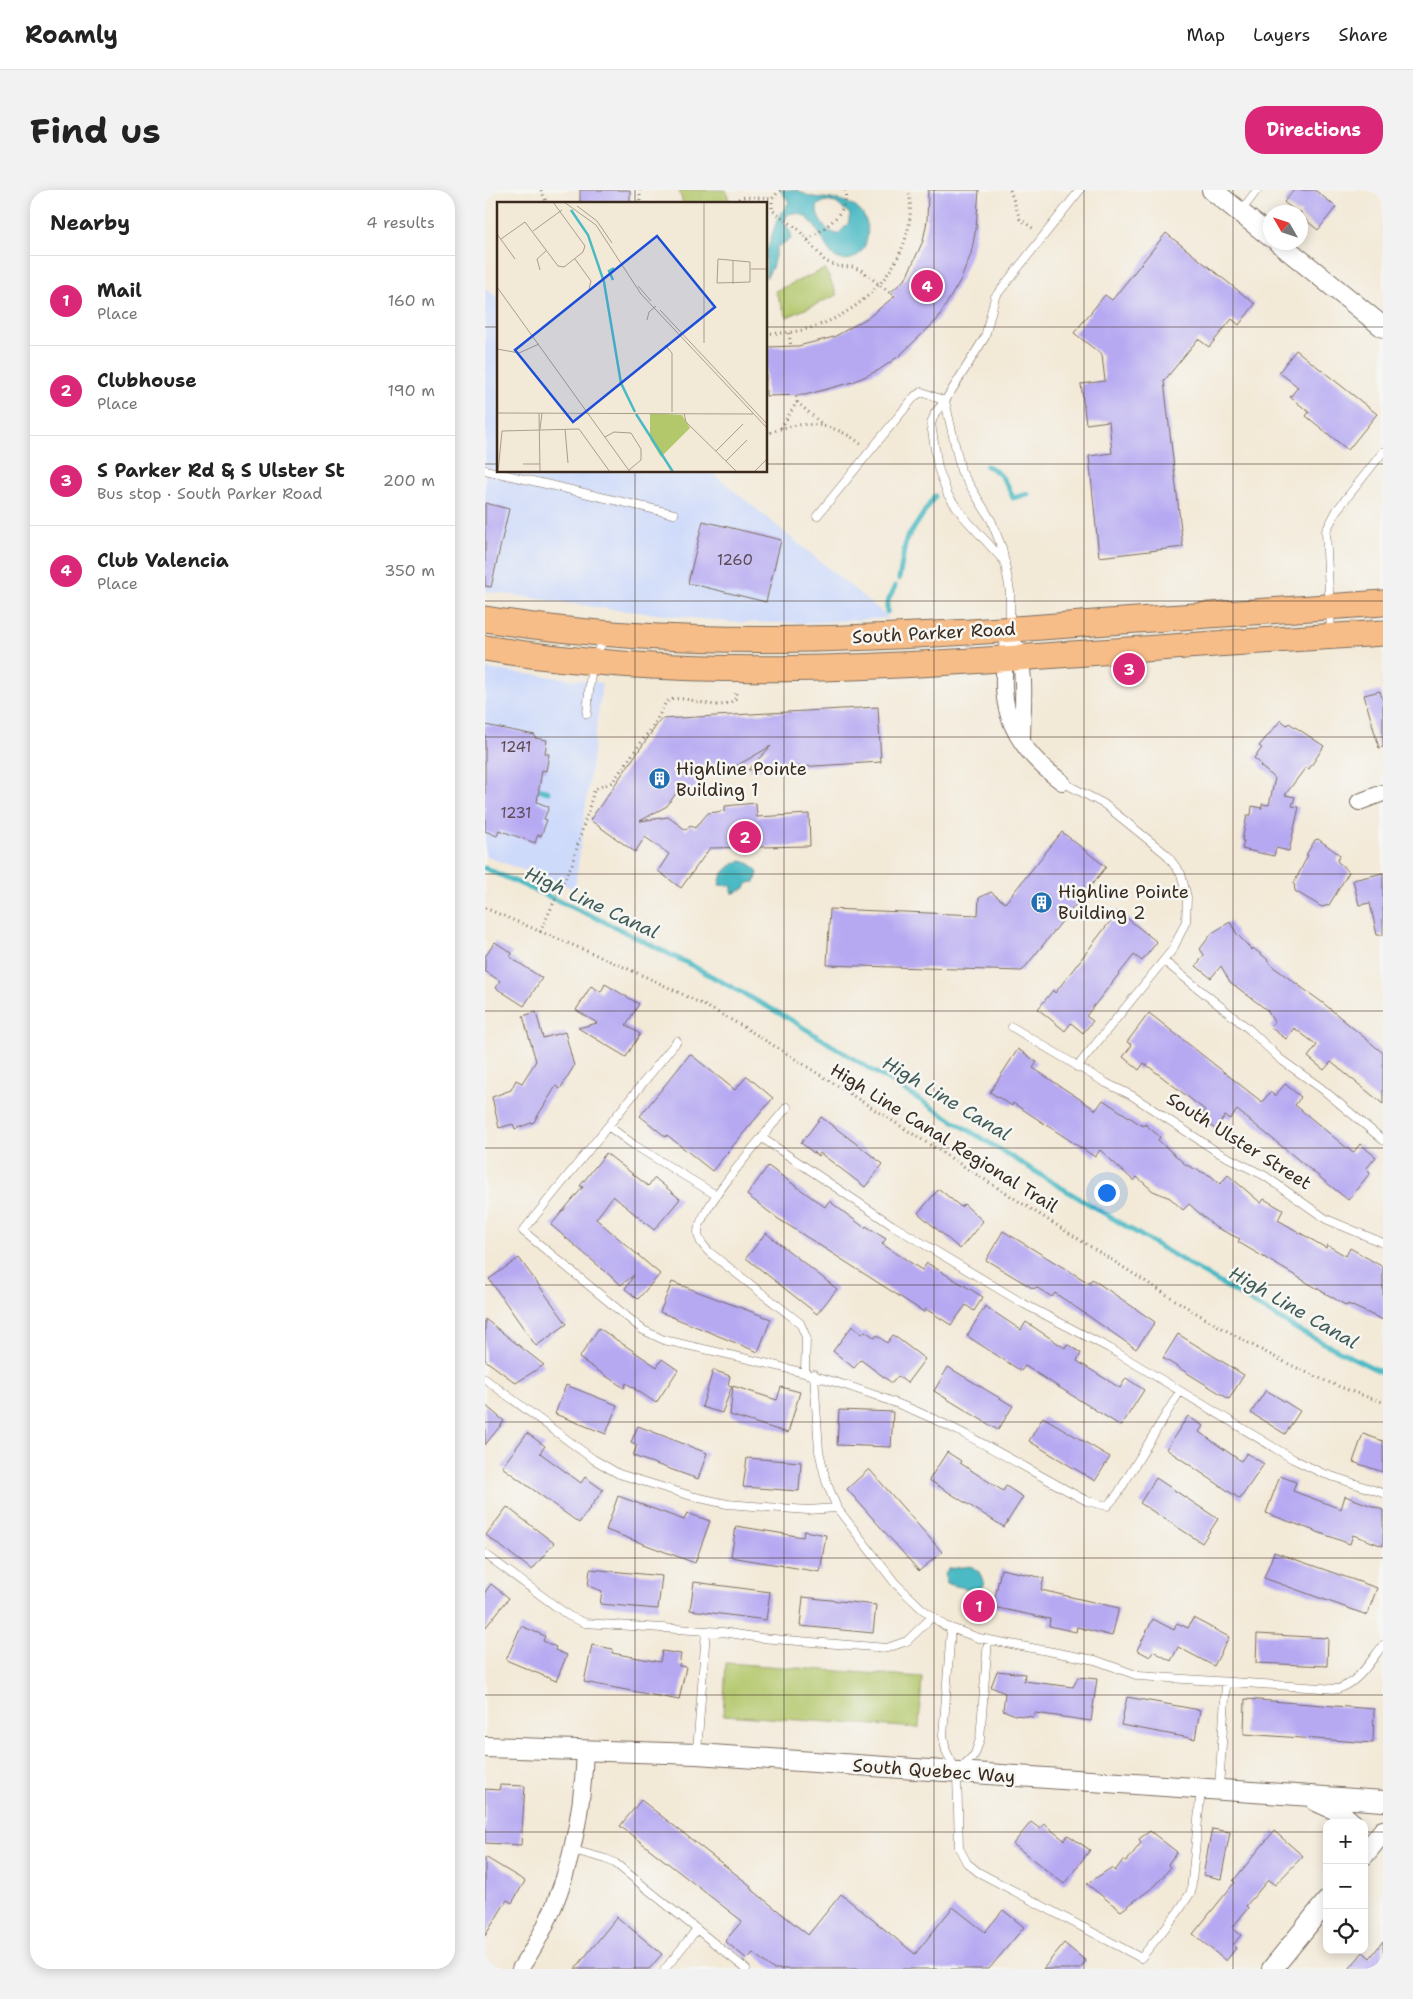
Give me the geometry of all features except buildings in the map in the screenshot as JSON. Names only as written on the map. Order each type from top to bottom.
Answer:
[{"type":"main road","name":"South Parker Road","points":[[485,619],[683,640],[758,641],[1011,630],[1383,603]]},
{"type":"main road","name":"South Parker Road","points":[[485,648],[594,662],[666,668],[752,670],[871,668],[1383,633]]},
{"type":"street","points":[[1212,190],[1263,231]]},
{"type":"street","points":[[1288,250],[1383,327]]},
{"type":"street","points":[[1011,630],[1012,659],[1009,719],[1035,760],[1062,782]]},
{"type":"street","points":[[1359,802],[1383,793]]},
{"type":"street","name":"South Quebec Way","points":[[485,1747],[697,1754],[1383,1801]]},
{"type":"street","points":[[520,1969],[550,1916],[573,1850],[581,1809],[585,1750]]},
{"type":"street","points":[[1302,1796],[1329,1806],[1347,1819]]},
{"type":"street","points":[[1368,1850],[1383,1831]]},
{"type":"street","points":[[1272,1969],[1323,1906]]},
{"type":"lane","points":[[1005,562],[958,510],[941,478],[933,445],[931,424],[935,413],[945,401],[985,337],[995,297],[1080,190]]},
{"type":"lane","points":[[1240,213],[1257,190]]},
{"type":"lane","points":[[817,516],[915,396],[922,392],[945,401]]},
{"type":"lane","points":[[945,401],[961,470],[993,524],[1005,562],[1010,591],[1011,630]]},
{"type":"lane","points":[[1331,636],[1326,531],[1337,510],[1383,452]]},
{"type":"lane","points":[[485,470],[674,514]]},
{"type":"lane","points":[[587,714],[594,662],[603,642],[613,634]]},
{"type":"lane","points":[[1062,782],[1104,804],[1161,850],[1177,867],[1185,887],[1187,915],[1179,940],[1164,961],[1077,1066]]},
{"type":"lane","points":[[1164,961],[1250,1030],[1280,1059],[1321,1088],[1383,1140]]},
{"type":"lane","name":"South Ulster Street","points":[[1012,1027],[1077,1066],[1131,1095],[1219,1153],[1265,1176],[1326,1219],[1383,1243]]},
{"type":"lane","points":[[677,1041],[523,1231],[638,1327],[653,1336],[809,1373],[914,1410],[1087,1501],[1103,1506],[1109,1504],[1117,1495],[1180,1391]]},
{"type":"lane","points":[[787,1108],[716,1195],[699,1228],[699,1239],[716,1257],[800,1324],[805,1336],[819,1451],[826,1481],[837,1508],[886,1572],[932,1617],[951,1629],[988,1640],[1089,1658],[1139,1676],[1226,1683],[1341,1688],[1355,1679],[1383,1645]]},
{"type":"lane","points":[[608,1126],[634,1145],[716,1195]]},
{"type":"lane","points":[[762,1138],[901,1230],[1024,1304],[1094,1339],[1306,1467],[1383,1493]]},
{"type":"lane","points":[[485,1379],[593,1459],[619,1474],[695,1497],[727,1504],[808,1510],[837,1508]]},
{"type":"lane","points":[[485,1554],[581,1623],[706,1631],[761,1638],[887,1648],[907,1641],[932,1617]]},
{"type":"lane","points":[[951,1629],[943,1736],[946,1751],[957,1772],[957,1840],[961,1854],[967,1863],[985,1876],[1141,1958],[1191,1892],[1210,1790],[1226,1683]]},
{"type":"lane","points":[[697,1754],[706,1631]]},
{"type":"lane","points":[[957,1772],[975,1754],[980,1739],[988,1640]]},
{"type":"lane","points":[[573,1850],[615,1863],[746,1969]]},
{"type":"lane","points":[[665,1969],[697,1929]]},
{"type":"path","points":[[541,190],[546,202]]},
{"type":"path","points":[[808,240],[828,227],[839,212],[845,198],[845,190]]},
{"type":"path","points":[[767,333],[789,333],[809,329],[843,315],[869,296],[890,270],[905,236],[911,202],[909,190]]},
{"type":"path","points":[[1009,190],[1020,219],[1042,236]]},
{"type":"path","points":[[779,191],[771,199],[771,210],[798,228],[820,256],[830,264],[861,270],[890,294]]},
{"type":"path","points":[[738,202],[739,199],[745,197],[771,199]]},
{"type":"path","points":[[789,333],[791,347]]},
{"type":"path","points":[[781,428],[797,402],[796,395]]},
{"type":"path","points":[[797,402],[823,425],[848,434]]},
{"type":"path","points":[[767,435],[781,428],[823,425]]},
{"type":"path","points":[[540,932],[568,872],[594,791],[597,787],[607,785],[614,780],[655,723],[666,702],[676,699],[725,704],[735,699],[736,693]]},
{"type":"path","name":"High Line Canal Regional Trail","points":[[485,908],[658,982],[720,1013],[1175,1299],[1287,1362],[1341,1387],[1383,1402]]},
{"type":"shaded area","points":[[485,288],[497,297],[497,472],[711,472],[889,618],[804,623],[730,622],[601,608],[485,591]]},
{"type":"shaded area","points":[[485,669],[602,683],[575,889],[485,856]]},
{"type":"green space","points":[[679,190],[726,190],[729,202],[682,202]]},
{"type":"green space","points":[[825,269],[837,295],[787,317],[775,291]]},
{"type":"green space","points":[[726,1663],[922,1677],[919,1728],[723,1715]]},
{"type":"water","points":[[780,190],[796,190],[811,196],[844,201],[855,207],[865,218],[868,235],[866,244],[856,257],[848,260],[839,259],[828,249],[812,223],[806,217],[798,213],[788,214],[784,222],[791,233],[791,239],[777,247],[772,268],[767,276],[767,250],[777,220],[789,202]],"holes":[[[825,201],[836,203],[850,214],[848,224],[838,234],[829,231],[825,227],[819,219],[817,209],[818,205]]]},
{"type":"water","points":[[740,861],[751,864],[758,873],[755,882],[748,883],[745,888],[732,894],[732,886],[719,885],[720,880],[726,870]]},
{"type":"water","points":[[971,1566],[979,1572],[984,1582],[982,1587],[974,1590],[947,1584],[945,1574],[949,1569]]},
{"type":"waterway","points":[[986,466],[999,474],[1006,483],[1013,498],[1028,494]]},
{"type":"waterway","points":[[899,579],[906,540],[935,496]]},
{"type":"waterway","points":[[887,612],[887,603],[895,586]]},
{"type":"waterway","points":[[532,787],[548,792]]},
{"type":"waterway","name":"High Line Canal","points":[[485,868],[603,921],[693,966],[788,1018],[1052,1182],[1300,1331],[1383,1373]]},
{"type":"place","name":"Club Valencia","points":[[927,286]]},
{"type":"place","name":"S Parker Rd & S Ulster St","points":[[1129,669]]},
{"type":"place","name":"Highline Pointe Building 1","points":[[660,779]]},
{"type":"place","name":"Clubhouse","points":[[745,837]]},
{"type":"place","name":"Highline Pointe Building 2","points":[[1042,902]]},
{"type":"place","name":"Mail","points":[[979,1606]]}]
